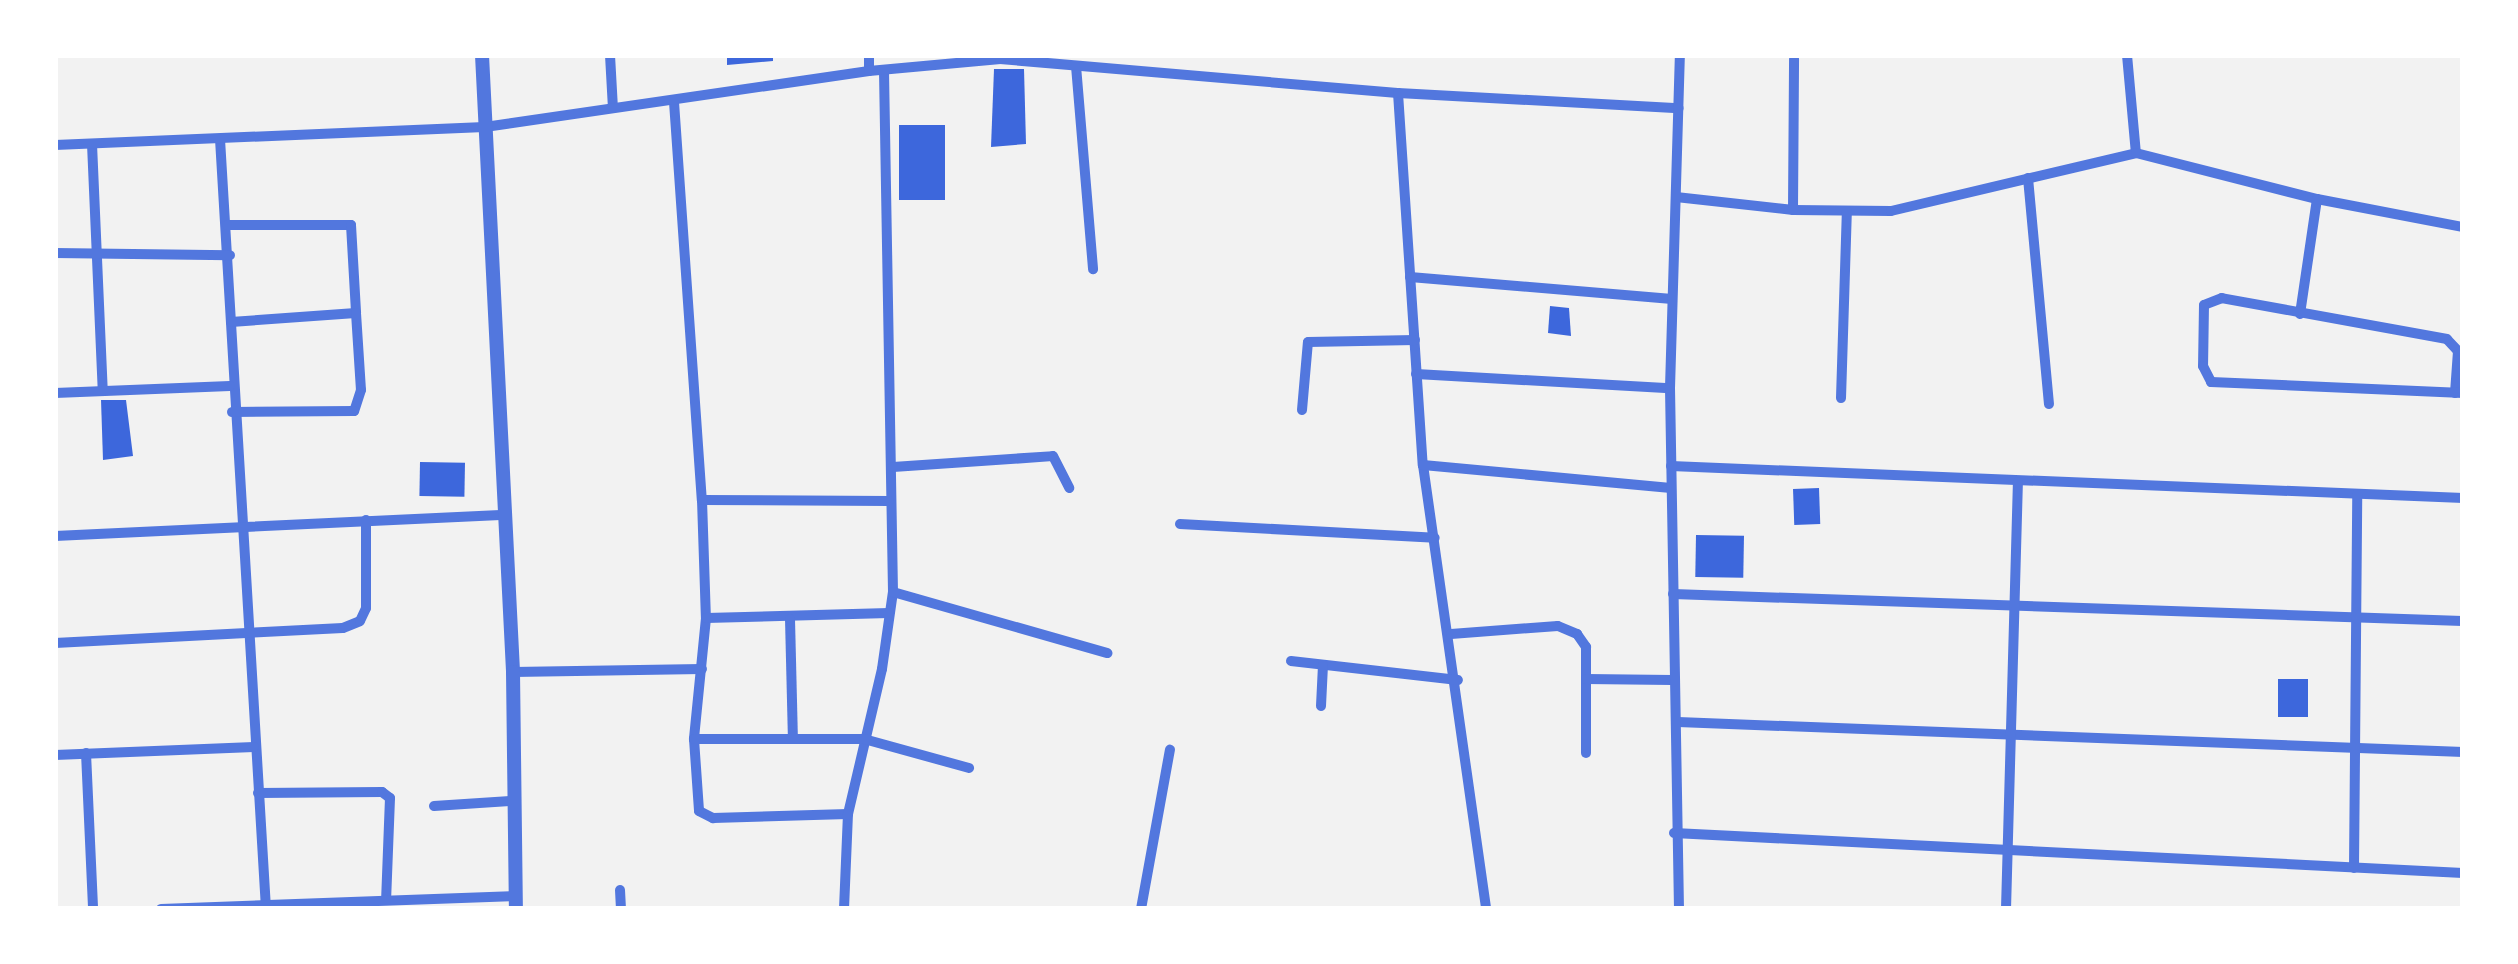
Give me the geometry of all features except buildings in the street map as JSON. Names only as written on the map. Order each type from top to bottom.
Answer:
[{"type":"street","points":[[161,909],[386,900],[515,903],[511,800],[513,672],[501,514],[482,55]]},
{"type":"street","points":[[610,55],[613,108]]},
{"type":"street","points":[[869,55],[869,71]]},
{"type":"street","points":[[1679,909],[1674,833],[1678,722],[1672,680],[1670,388],[1680,55]]},
{"type":"street","points":[[2127,55],[2136,153]]},
{"type":"street","points":[[55,145],[485,127],[869,71],[1000,57],[1398,93],[1680,108]]},
{"type":"street","points":[[1793,210],[1794,59]]},
{"type":"street","points":[[1076,66],[1094,270]]},
{"type":"street","points":[[844,909],[848,814],[893,592],[888,501],[893,467],[884,70]]},
{"type":"street","points":[[1398,93],[1423,465],[1458,680],[1486,909]]},
{"type":"street","points":[[674,102],[702,500],[706,618],[694,739],[698,811],[713,818],[848,814]]},
{"type":"street","points":[[220,139],[230,255],[230,386],[245,528],[265,906]]},
{"type":"street","points":[[92,144],[103,390]]},
{"type":"street","points":[[1676,198],[1793,210],[1892,212],[2136,153],[2317,199],[2463,226]]},
{"type":"street","points":[[2028,178],[2050,404]]},
{"type":"street","points":[[2300,314],[2317,199]]},
{"type":"street","points":[[1841,398],[1848,211]]},
{"type":"street","points":[[228,225],[351,225],[360,390],[354,412],[232,412]]},
{"type":"street","points":[[55,253],[230,255]]},
{"type":"street","points":[[1410,277],[1672,299]]},
{"type":"street","points":[[2211,300],[2447,339],[2458,351],[2459,393],[2211,382],[2203,366],[2202,322],[2211,300]]},
{"type":"street","points":[[231,322],[356,313]]},
{"type":"street","points":[[1302,410],[1308,342],[1415,340]]},
{"type":"street","points":[[1416,374],[1670,388]]},
{"type":"street","points":[[55,393],[230,386]]},
{"type":"street","points":[[893,467],[1052,456],[1069,488]]},
{"type":"street","points":[[1423,465],[1670,488]]},
{"type":"street","points":[[1670,466],[2463,498]]},
{"type":"street","points":[[2006,909],[2016,735],[2018,482]]},
{"type":"street","points":[[2354,868],[2360,748],[2358,494]]},
{"type":"street","points":[[702,500],[888,501]]},
{"type":"street","points":[[55,536],[501,514]]},
{"type":"street","points":[[55,643],[250,635],[360,621],[366,608],[366,520]]},
{"type":"street","points":[[1180,524],[1435,538]]},
{"type":"street","points":[[893,592],[1106,653]]},
{"type":"street","points":[[1673,594],[2463,621]]},
{"type":"street","points":[[706,618],[790,620],[889,613]]},
{"type":"street","points":[[790,620],[793,739]]},
{"type":"street","points":[[1450,634],[1558,626],[1577,634],[1586,647],[1586,753]]},
{"type":"street","points":[[1291,661],[1458,680]]},
{"type":"street","points":[[1321,706],[1323,665]]},
{"type":"street","points":[[513,672],[702,669]]},
{"type":"street","points":[[1586,679],[1672,680]]},
{"type":"street","points":[[1678,722],[2463,752]]},
{"type":"street","points":[[694,739],[864,739],[969,768]]},
{"type":"street","points":[[55,755],[254,747]]},
{"type":"street","points":[[1140,909],[1170,750]]},
{"type":"street","points":[[86,753],[93,909]]},
{"type":"street","points":[[258,793],[382,792],[390,798],[386,900]]},
{"type":"street","points":[[434,806],[511,800]]},
{"type":"street","points":[[1674,833],[2008,854],[2463,873]]},
{"type":"street","points":[[620,890],[621,909]]}]
